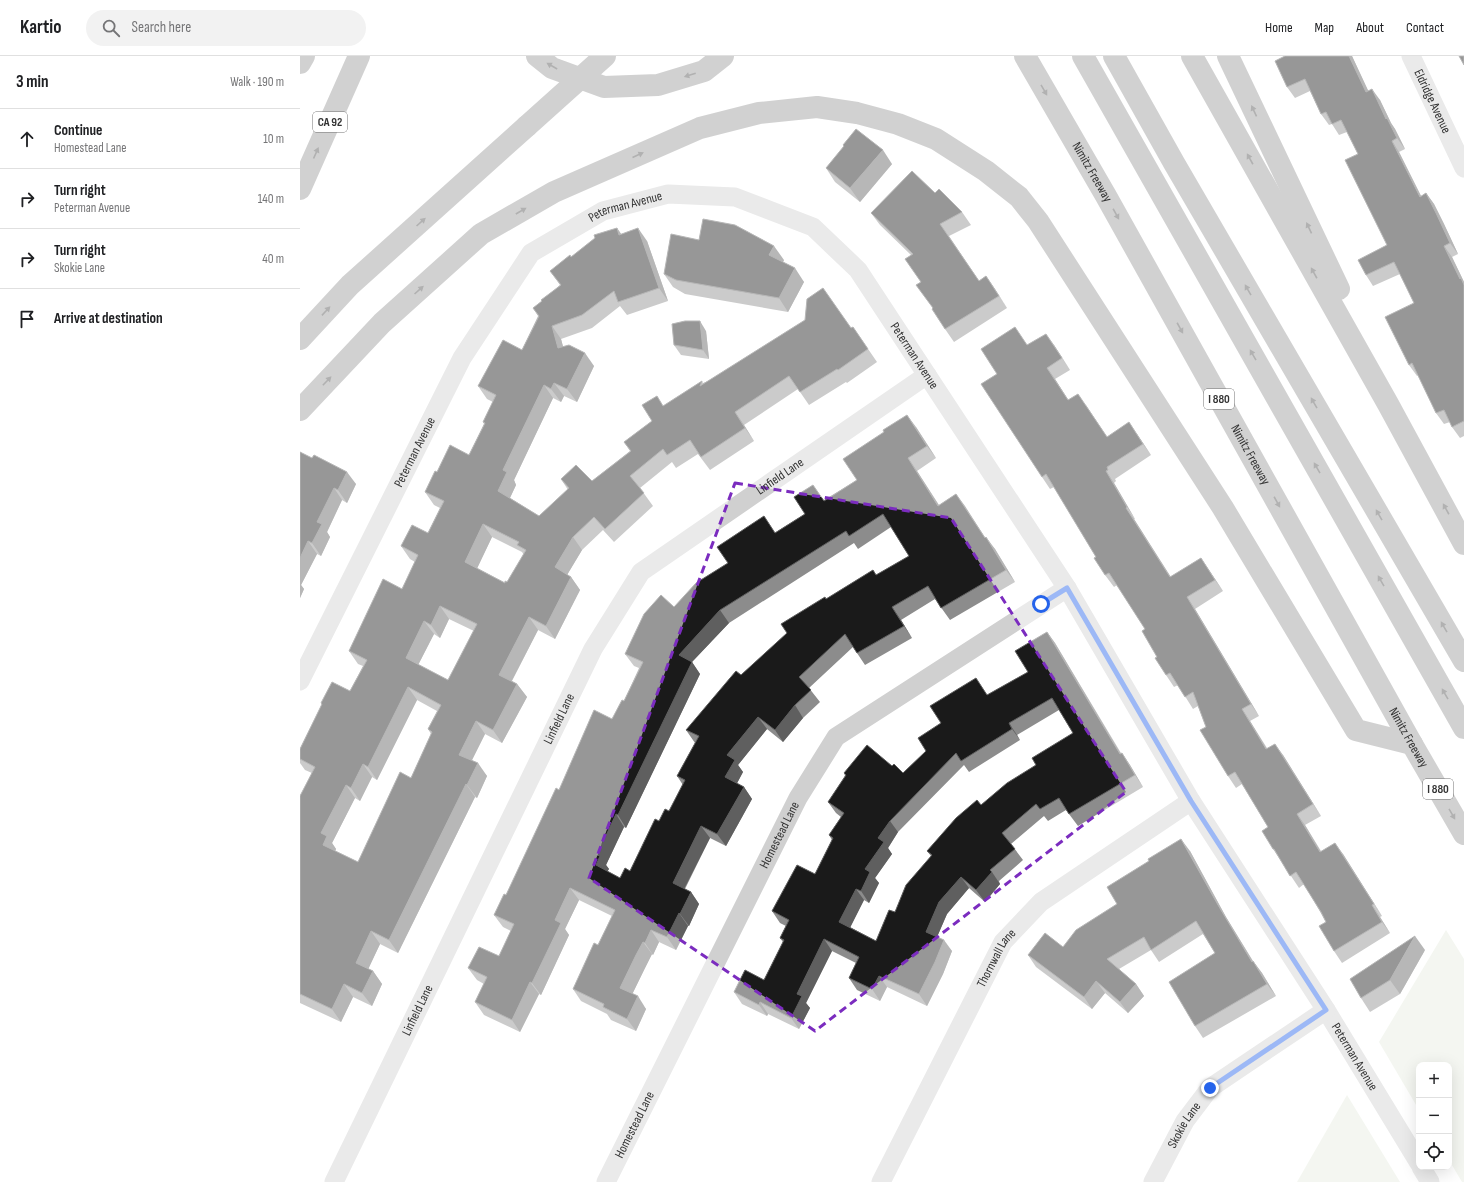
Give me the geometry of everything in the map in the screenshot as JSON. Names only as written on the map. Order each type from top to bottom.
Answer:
[{"type":"highway","points":[[300,63],[304,56]]},
{"type":"highway","name":"CA 92","points":[[300,189],[359,56]]},
{"type":"highway","points":[[537,56],[552,68],[604,87],[658,85],[704,71],[723,56]]},
{"type":"highway","points":[[300,339],[350,285],[605,56]]},
{"type":"highway","name":"Nimitz Freeway","points":[[1024,56],[1106,196],[1412,744],[1464,834]]},
{"type":"highway","points":[[1083,56],[1464,728]]},
{"type":"highway","points":[[1114,56],[1182,177],[1464,661]]},
{"type":"highway","points":[[1192,56],[1388,404],[1464,544]]},
{"type":"highway","points":[[1228,56],[1369,354],[1388,404]]},
{"type":"highway","points":[[300,410],[382,323],[480,234],[554,192],[700,128],[759,113],[816,107],[857,113],[898,124],[936,139],[986,171],[1019,197],[1038,221],[1223,508],[1356,730],[1412,744]]},
{"type":"street","name":"Eldridge Avenue","points":[[1411,56],[1464,168]]},
{"type":"street","name":"Peterman Avenue","points":[[300,681],[462,358],[531,253],[603,212],[668,194],[735,198],[813,227],[858,270],[1067,588],[1191,801],[1326,1010],[1416,1158]]},
{"type":"street","name":"Linfield Lane","points":[[334,1182],[593,649],[641,572],[927,375]]},
{"type":"street","name":"Homestead Lane","points":[[606,1182],[798,798],[836,737],[1067,588]]},
{"type":"street","name":"Thornwall Lane","points":[[881,1182],[1003,942],[1041,902],[1191,801]]},
{"type":"street","name":"Skokie Lane","points":[[1153,1182],[1185,1121],[1210,1088],[1326,1010]]},
{"type":"street","points":[[1423,1170],[1430,1182]]},
{"type":"highlighted area","points":[[735,483],[951,518],[1126,792],[815,1031],[589,878]]},
{"type":"shaded area","points":[[1446,930],[1464,959],[1464,1182],[1462,1182],[1452,1165],[1452,1062],[1416,1062],[1416,1105],[1379,1042]]},
{"type":"shaded area","points":[[1347,1095],[1400,1182],[1297,1182]]},
{"type":"building","points":[[1285,56],[1349,56],[1366,92],[1372,89],[1397,138],[1392,141],[1420,197],[1426,193],[1450,243],[1444,246],[1464,285],[1464,421],[1452,427],[1444,410],[1436,413],[1412,363],[1409,365],[1385,317],[1414,303],[1394,262],[1366,275],[1358,260],[1387,245],[1345,160],[1358,154],[1341,120],[1332,124],[1326,112],[1321,114],[1305,79],[1287,87],[1275,61]]},
{"type":"building","points":[[1459,56],[1464,56],[1464,65]]},
{"type":"building","points":[[856,129],[883,150],[850,188],[826,168]]},
{"type":"building","points":[[912,171],[935,193],[939,189],[962,212],[940,224],[979,281],[986,276],[999,296],[945,329],[932,309],[933,308],[916,285],[921,282],[905,259],[913,254],[871,213]]},
{"type":"building","points":[[703,219],[735,225],[774,246],[769,255],[795,268],[779,298],[676,280],[664,274],[671,234],[699,240]]},
{"type":"building","points":[[617,228],[619,235],[638,228],[659,288],[618,302],[614,291],[582,315],[552,326],[558,348],[569,345],[585,353],[567,389],[554,383],[551,389],[544,385],[503,470],[507,472],[498,491],[539,516],[569,488],[561,479],[576,465],[592,481],[631,451],[624,442],[652,421],[642,405],[657,396],[663,406],[702,381],[700,386],[805,320],[807,299],[823,288],[851,328],[853,327],[868,349],[838,370],[837,369],[800,392],[789,376],[735,412],[745,428],[701,457],[690,440],[667,455],[663,449],[630,476],[644,493],[605,529],[594,517],[573,537],[555,567],[571,577],[546,626],[529,617],[499,675],[517,684],[493,730],[476,721],[459,755],[478,763],[467,785],[466,784],[389,940],[371,931],[356,963],[373,971],[362,993],[344,984],[332,1009],[300,994],[300,796],[315,767],[300,759],[300,749],[332,682],[350,691],[367,660],[349,651],[383,579],[402,589],[418,555],[401,546],[412,525],[428,533],[444,501],[425,492],[435,471],[437,472],[450,445],[469,455],[485,423],[483,422],[496,395],[478,386],[503,340],[522,350],[539,316],[533,308],[561,285],[550,271],[595,238],[594,235]],"holes":[[[483,524],[519,542],[517,545],[526,550],[505,583],[465,562]],[[440,606],[477,624],[448,680],[406,658],[424,621],[431,625]],[[408,687],[441,705],[428,729],[432,732],[411,778],[400,772],[358,862],[323,845],[327,836],[321,833],[346,785],[351,788],[363,764],[368,767]]]},
{"type":"building","points":[[685,321],[700,321],[703,350],[674,345],[672,324]]},
{"type":"building","points":[[1015,327],[1027,345],[1046,334],[1062,358],[1047,368],[1068,400],[1078,394],[1107,437],[1129,422],[1143,444],[1107,467],[1108,470],[1106,471],[1127,507],[1126,508],[1170,577],[1201,558],[1215,580],[1187,597],[1251,704],[1242,709],[1266,749],[1275,744],[1313,804],[1297,814],[1320,852],[1335,843],[1374,904],[1372,905],[1382,922],[1334,951],[1319,926],[1326,922],[1321,912],[1296,872],[1290,876],[1273,849],[1262,831],[1268,827],[1235,772],[1228,776],[1200,730],[1206,727],[1193,692],[1185,697],[1170,673],[1166,675],[1155,658],[1157,657],[1142,631],[1145,629],[1109,573],[1105,575],[1094,558],[1096,557],[1046,474],[1042,477],[981,384],[997,374],[981,349]]},
{"type":"building","points":[[907,415],[927,446],[908,458],[938,506],[956,494],[985,538],[986,537],[1006,570],[941,608],[928,586],[892,607],[904,626],[857,653],[845,634],[799,677],[811,690],[795,705],[775,730],[758,717],[727,755],[735,760],[725,777],[744,787],[717,834],[701,826],[673,883],[691,892],[680,914],[679,913],[667,937],[651,930],[645,943],[643,942],[636,955],[620,988],[638,996],[627,1019],[603,1007],[604,1004],[573,989],[594,943],[598,945],[615,910],[570,888],[555,920],[561,923],[512,1020],[475,1002],[487,977],[468,968],[479,947],[499,956],[514,924],[494,915],[504,894],[506,895],[556,788],[559,790],[594,710],[612,719],[622,700],[624,701],[643,662],[625,654],[644,614],[661,595],[674,607],[696,583],[728,563],[717,547],[764,516],[775,533],[805,514],[794,497],[813,485],[824,501],[857,480],[843,459],[884,432],[883,430]],"holes":[[[883,514],[909,556],[876,575],[873,570],[826,599],[825,597],[781,624],[787,633],[741,675],[736,671],[686,730],[699,736],[677,776],[685,780],[669,811],[665,809],[659,821],[655,819],[630,871],[625,868],[620,878],[596,865],[600,856],[597,855],[616,814],[618,815],[692,662],[679,655],[720,610],[846,531],[849,536]]]},
{"type":"building","points":[[300,452],[312,458],[314,455],[347,472],[338,490],[334,488],[317,522],[322,524],[312,543],[308,541],[300,558]]},
{"type":"building","points":[[1047,632],[1120,754],[1122,753],[1135,775],[1069,814],[1059,798],[1040,809],[1036,804],[1002,833],[1015,849],[990,870],[992,872],[976,890],[961,877],[939,902],[926,932],[944,940],[919,994],[879,976],[872,989],[849,978],[859,957],[824,939],[797,994],[802,996],[791,1018],[760,1002],[759,1005],[734,992],[745,970],[764,980],[784,940],[780,938],[789,920],[772,911],[797,865],[815,874],[833,838],[829,835],[844,813],[828,802],[846,775],[844,773],[867,745],[892,766],[894,764],[903,773],[926,751],[918,738],[941,723],[930,706],[976,678],[987,695],[1028,672],[1015,651]],"holes":[[[1052,698],[1073,733],[1032,758],[1036,765],[1007,783],[981,805],[977,800],[956,818],[927,851],[932,855],[906,885],[895,912],[889,910],[876,941],[839,922],[856,889],[861,891],[870,872],[865,869],[884,842],[878,838],[890,821],[956,753],[961,761],[1012,729],[1009,723]]]},
{"type":"building","points":[[1181,839],[1218,905],[1267,984],[1195,1026],[1169,982],[1215,953],[1196,921],[1151,950],[1144,937],[1107,959],[1136,984],[1120,1002],[1096,981],[1084,997],[1028,955],[1045,933],[1063,947],[1076,930],[1117,904],[1107,887]]},
{"type":"building","points":[[1415,936],[1390,980],[1361,998],[1350,979]]},
{"type":"route","points":[[1041,604],[1067,588],[1191,801],[1326,1010],[1210,1088]]}]
